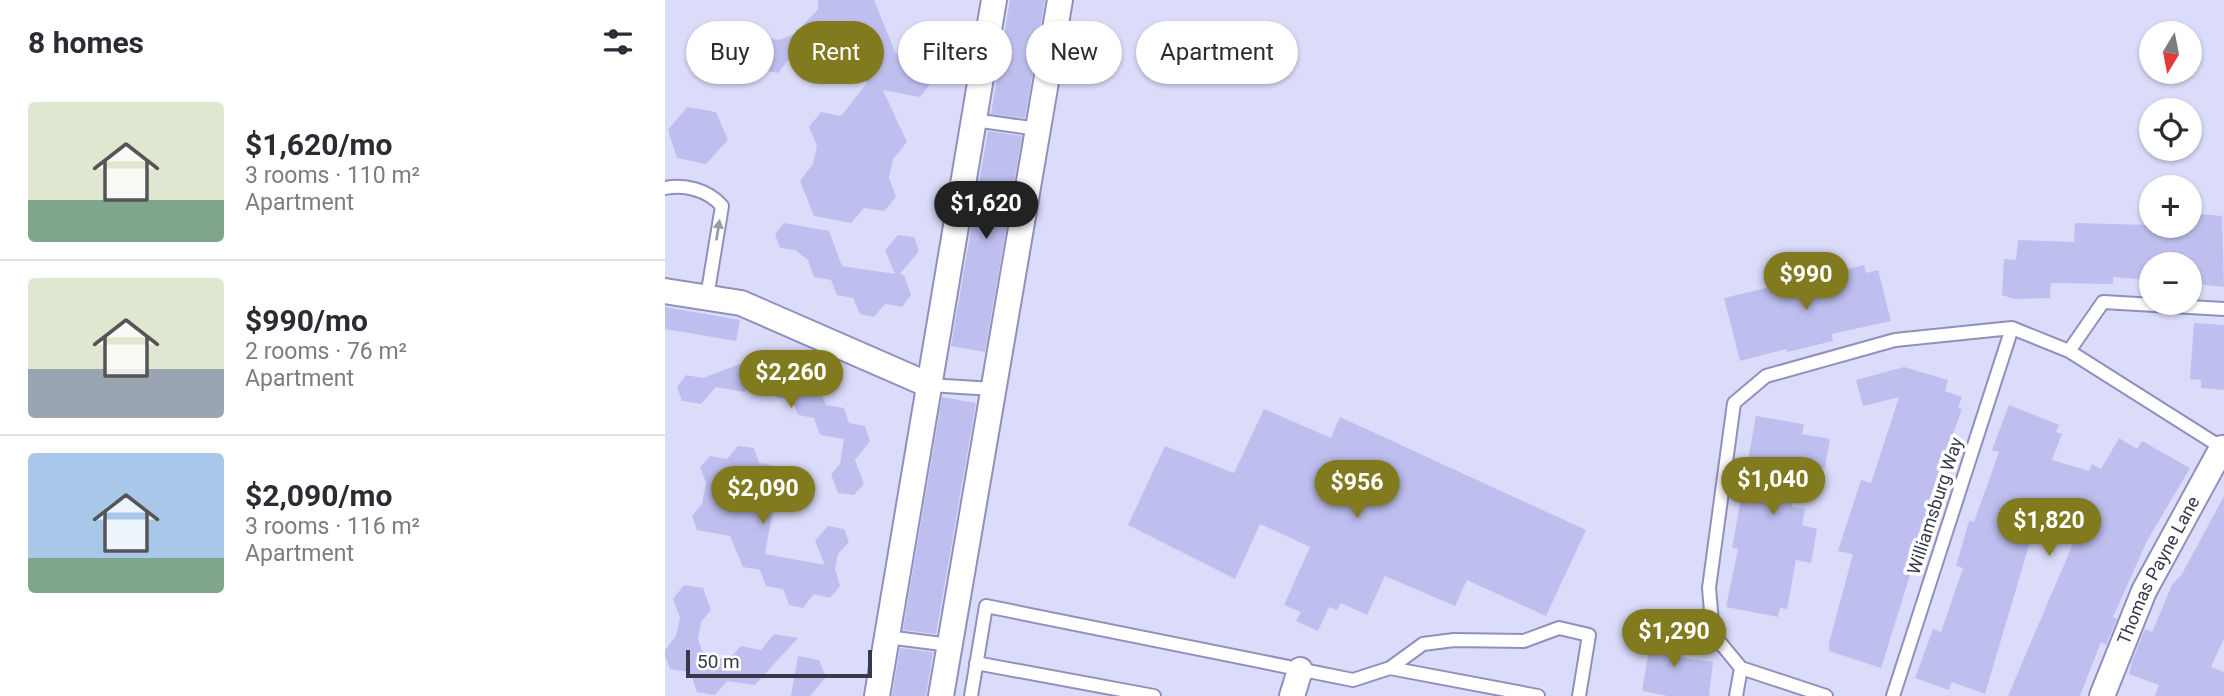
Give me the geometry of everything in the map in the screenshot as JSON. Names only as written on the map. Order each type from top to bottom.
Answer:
[{"type":"street","points":[[877,696],[994,0]]},
{"type":"street","points":[[941,696],[1060,0]]},
{"type":"street","points":[[665,290],[741,303],[929,385]]},
{"type":"street","name":"Thomas Payne Lane","points":[[2102,696],[2144,590],[2223,448]]},
{"type":"street","points":[[1291,696],[1300,670]]},
{"type":"lane","points":[[974,120],[1038,129]]},
{"type":"lane","points":[[665,188],[677,186],[694,189],[714,197],[722,206],[707,298]]},
{"type":"lane","points":[[2069,351],[2103,302],[2224,309]]},
{"type":"lane","points":[[1826,696],[1741,668],[1713,634],[1709,588],[1734,403],[1766,376],[1895,340],[2013,328],[2069,351],[2223,448]]},
{"type":"lane","name":"Williamsburg Way","points":[[1893,696],[2013,328]]},
{"type":"lane","points":[[929,385],[993,389]]},
{"type":"lane","points":[[971,696],[986,606],[1353,680],[1390,668],[1423,645],[1454,640],[1524,641],[1559,628],[1589,635],[1580,696]]},
{"type":"lane","points":[[887,637],[950,646]]},
{"type":"lane","points":[[976,663],[1154,696]]},
{"type":"lane","points":[[1390,668],[1538,696]]},
{"type":"lane","points":[[1736,696],[1741,668]]},
{"type":"building","points":[[818,0],[874,0],[882,21],[807,21],[818,9]]},
{"type":"building","points":[[1010,0],[1045,0],[1041,21],[1026,21],[1026,84],[1031,84],[1025,118],[991,114],[996,84],[1012,84],[1012,21],[1006,21]]},
{"type":"building","points":[[884,25],[898,55],[898,84],[930,84],[920,97],[883,90],[907,142],[893,159],[889,178],[896,197],[884,211],[864,208],[851,223],[814,216],[800,181],[813,164],[817,146],[809,127],[821,112],[841,116],[866,84],[884,84]]},
{"type":"building","points":[[788,37],[788,60],[778,73],[774,72],[774,39]]},
{"type":"building","points":[[687,107],[716,112],[728,140],[706,164],[677,158],[668,130]]},
{"type":"building","points":[[988,131],[1022,136],[985,352],[951,346]]},
{"type":"building","points":[[2202,214],[2222,216],[2224,287],[2202,284],[2202,252],[2139,252],[2139,279],[2113,277],[2113,284],[2051,283],[2050,298],[2014,299],[2002,295],[2004,259],[2016,260],[2018,240],[2074,242],[2075,223],[2139,225],[2139,238],[2202,238]]},
{"type":"building","points":[[784,223],[829,231],[842,266],[895,274],[885,250],[898,235],[914,237],[919,251],[900,274],[904,275],[911,295],[902,307],[885,304],[874,317],[860,314],[853,298],[837,295],[831,280],[814,277],[808,260],[795,250],[780,248],[775,234]]},
{"type":"building","points":[[1864,265],[1866,273],[1878,270],[1891,321],[1832,334],[1833,341],[1740,361],[1724,298]]},
{"type":"building","points":[[665,307],[740,320],[736,341],[665,329]]},
{"type":"building","points":[[2194,323],[2224,325],[2224,390],[2201,388],[2201,380],[2190,379]]},
{"type":"building","points":[[777,350],[766,364],[797,369],[803,386],[819,389],[826,405],[844,408],[849,423],[865,426],[870,441],[855,460],[864,484],[854,495],[838,493],[831,474],[840,464],[844,439],[820,435],[814,418],[798,415],[792,400],[775,397],[764,367],[744,392],[716,387],[701,404],[682,401],[677,387],[686,375],[703,378]]},
{"type":"building","points":[[1904,367],[1948,380],[1945,391],[1962,397],[1958,408],[1962,409],[1928,503],[1932,505],[1881,668],[1829,651],[1829,643],[1853,554],[1838,551],[1861,480],[1871,483],[1899,397],[1863,406],[1856,380]]},
{"type":"building","points":[[942,397],[976,403],[936,634],[903,630]]},
{"type":"building","points":[[2009,405],[2059,425],[2056,432],[2062,434],[2052,460],[2089,471],[2092,464],[2101,469],[2119,438],[2137,449],[2142,441],[2190,468],[2147,541],[2113,617],[2117,619],[2106,645],[2101,642],[2080,696],[2008,696],[2078,532],[2037,518],[1985,694],[1952,682],[1949,690],[1915,678],[1933,629],[1941,632],[1963,568],[1956,566],[1969,521],[1974,522],[1999,452],[1992,450]]},
{"type":"building","points":[[1264,409],[1331,438],[1340,417],[1586,530],[1546,616],[1467,580],[1455,606],[1385,576],[1367,615],[1341,603],[1337,610],[1329,607],[1318,631],[1296,621],[1301,612],[1284,605],[1310,547],[1260,524],[1235,579],[1128,525],[1165,446],[1234,473]]},
{"type":"building","points":[[1756,416],[1804,424],[1802,434],[1830,439],[1825,468],[1800,464],[1792,507],[1805,509],[1802,525],[1817,529],[1811,563],[1796,560],[1787,609],[1780,608],[1778,617],[1726,607],[1738,549],[1732,548]]},
{"type":"building","points":[[738,446],[754,448],[759,463],[775,466],[780,481],[770,494],[776,509],[772,514],[765,554],[825,565],[815,541],[828,526],[844,529],[849,542],[838,554],[835,568],[840,586],[830,598],[814,594],[803,608],[789,605],[783,589],[766,586],[760,570],[743,567],[730,536],[697,530],[692,516],[702,504],[706,483],[700,467],[710,456],[727,459]]},
{"type":"building","points":[[2224,496],[2224,638],[2211,667],[2224,672],[2224,696],[2155,696],[2159,685],[2129,674],[2132,661],[2145,629],[2152,632],[2172,585],[2182,574]]},
{"type":"building","points":[[684,585],[703,588],[711,610],[701,622],[698,639],[704,656],[728,660],[741,646],[761,650],[774,634],[798,638],[755,685],[727,681],[715,695],[697,692],[690,672],[670,669],[665,656],[665,650],[676,636],[680,618],[673,599]]},
{"type":"building","points":[[1653,626],[1678,631],[1674,657],[1713,662],[1709,696],[1668,696],[1642,691]]},
{"type":"building","points":[[900,648],[933,652],[926,696],[892,696]]},
{"type":"building","points":[[798,656],[819,660],[826,677],[810,696],[791,696]]}]
